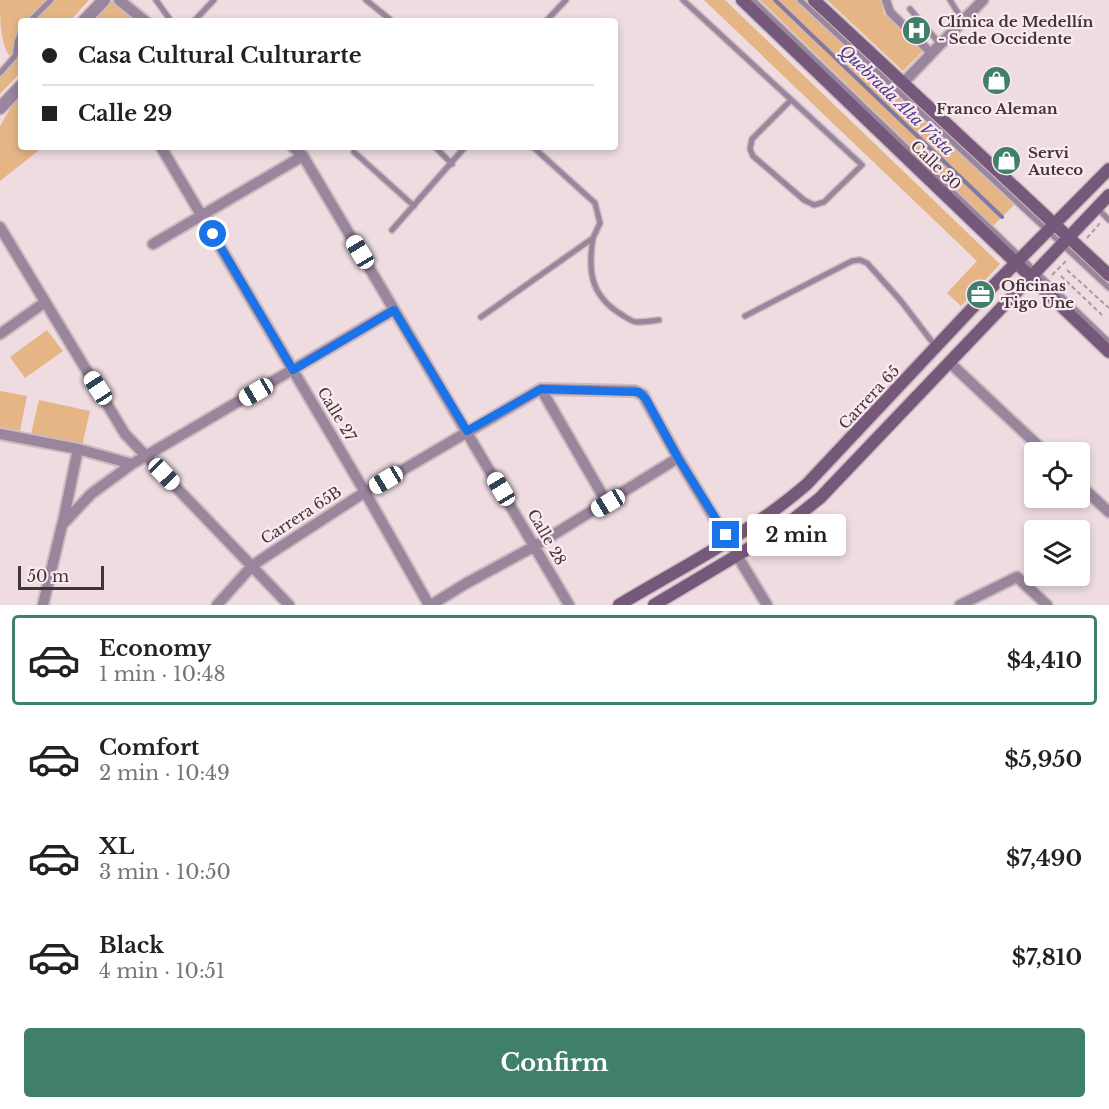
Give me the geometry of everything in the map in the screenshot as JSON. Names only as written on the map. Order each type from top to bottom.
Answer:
[{"type":"main road","name":"Calle 30","points":[[742,0],[1033,275],[1109,352]]},
{"type":"main road","points":[[814,0],[903,83],[1051,228],[1109,275]]},
{"type":"main road","name":"Carrera 65","points":[[619,605],[729,540],[807,484],[1018,261],[1109,169]]},
{"type":"main road","points":[[654,605],[781,529],[820,498],[1109,195]]},
{"type":"street","points":[[89,18],[104,0]]},
{"type":"street","points":[[119,0],[141,18]]},
{"type":"street","points":[[886,0],[890,12],[932,53]]},
{"type":"street","points":[[903,83],[983,0]]},
{"type":"street","points":[[0,108],[18,89]]},
{"type":"street","name":"Calle 27","points":[[163,150],[430,605]]},
{"type":"street","name":"Calle 28","points":[[296,150],[303,156],[569,605]]},
{"type":"street","points":[[153,244],[303,156]]},
{"type":"street","points":[[0,227],[44,303],[109,404],[125,434],[290,605]]},
{"type":"street","points":[[0,334],[44,303]]},
{"type":"street","points":[[63,525],[91,494],[132,464],[394,310]]},
{"type":"street","points":[[949,362],[1034,442]]},
{"type":"street","points":[[541,389],[635,391],[643,394],[678,458],[767,605]]},
{"type":"street","points":[[541,389],[608,503]]},
{"type":"street","name":"Carrera 65B","points":[[217,605],[252,566],[365,492],[541,389]]},
{"type":"street","points":[[0,434],[78,449],[132,464]]},
{"type":"street","points":[[42,605],[63,525],[78,449]]},
{"type":"street","points":[[430,605],[608,503],[678,458]]},
{"type":"street","points":[[1090,494],[1109,512]]},
{"type":"street","points":[[960,605],[1017,577],[1047,605]]},
{"type":"lane","points":[[33,18],[51,0]]},
{"type":"lane","points":[[156,0],[169,18]]},
{"type":"lane","points":[[197,18],[214,0]]},
{"type":"lane","points":[[366,0],[388,18]]},
{"type":"lane","points":[[549,18],[566,0]]},
{"type":"lane","points":[[683,0],[862,165],[824,202],[814,205],[804,200],[753,156],[750,149],[752,139],[791,100]]},
{"type":"lane","points":[[753,0],[1018,261]]},
{"type":"lane","points":[[800,0],[1051,228]]},
{"type":"lane","points":[[950,0],[963,21]]},
{"type":"lane","points":[[910,9],[940,44]]},
{"type":"lane","points":[[0,73],[15,56],[18,44]]},
{"type":"lane","points":[[438,150],[452,164]]},
{"type":"lane","points":[[392,230],[463,150]]},
{"type":"lane","points":[[536,150],[595,202],[600,223],[593,238],[590,255],[591,276],[599,295],[633,322],[659,320]]},
{"type":"lane","points":[[354,152],[414,206]]},
{"type":"lane","points":[[1096,208],[1109,220]]},
{"type":"lane","points":[[481,317],[593,238]]},
{"type":"lane","points":[[1066,241],[1109,288]]},
{"type":"lane","points":[[746,315],[852,261],[860,260],[867,263],[936,347]]},
{"type":"lane","points":[[1033,275],[1109,342]]},
{"type":"path","points":[[1067,270],[1109,308]]},
{"type":"path","points":[[1061,276],[1102,315]]},
{"type":"shaded area","points":[[0,0],[49,0],[31,18],[18,18],[18,37],[11,57],[5,46]]},
{"type":"shaded area","points":[[54,0],[89,0],[73,18],[36,18]]},
{"type":"shaded area","points":[[112,0],[115,0],[134,18],[97,18]]},
{"type":"shaded area","points":[[704,0],[725,0],[1000,264],[961,306],[947,293],[977,261]]},
{"type":"shaded area","points":[[760,0],[795,0],[1015,204],[993,226]]},
{"type":"shaded area","points":[[827,0],[881,0],[884,14],[923,51],[903,71]]},
{"type":"shaded area","points":[[18,50],[18,75],[0,94],[0,75],[16,59]]},
{"type":"shaded area","points":[[18,97],[18,150],[39,150],[0,181],[0,126]]},
{"type":"shaded area","points":[[47,330],[63,351],[25,378],[10,357]]},
{"type":"shaded area","points":[[0,391],[27,396],[20,431],[0,427]]},
{"type":"shaded area","points":[[39,400],[90,411],[82,446],[31,434]]},
{"type":"waterway","name":"Quebrada Alta Vista","points":[[775,0],[1002,217]]},
{"type":"place","name":"Clínica de Medellín - Sede Occidente","points":[[917,30]]},
{"type":"place","name":"Franco Aleman","points":[[997,81]]},
{"type":"place","name":"Servi Auteco","points":[[1007,161]]},
{"type":"place","name":"Oficinas Tigo Une","points":[[980,294]]},
{"type":"route","points":[[213,234],[293,370],[394,310],[467,431],[541,389],[635,391],[643,394],[678,458],[726,535]]}]
